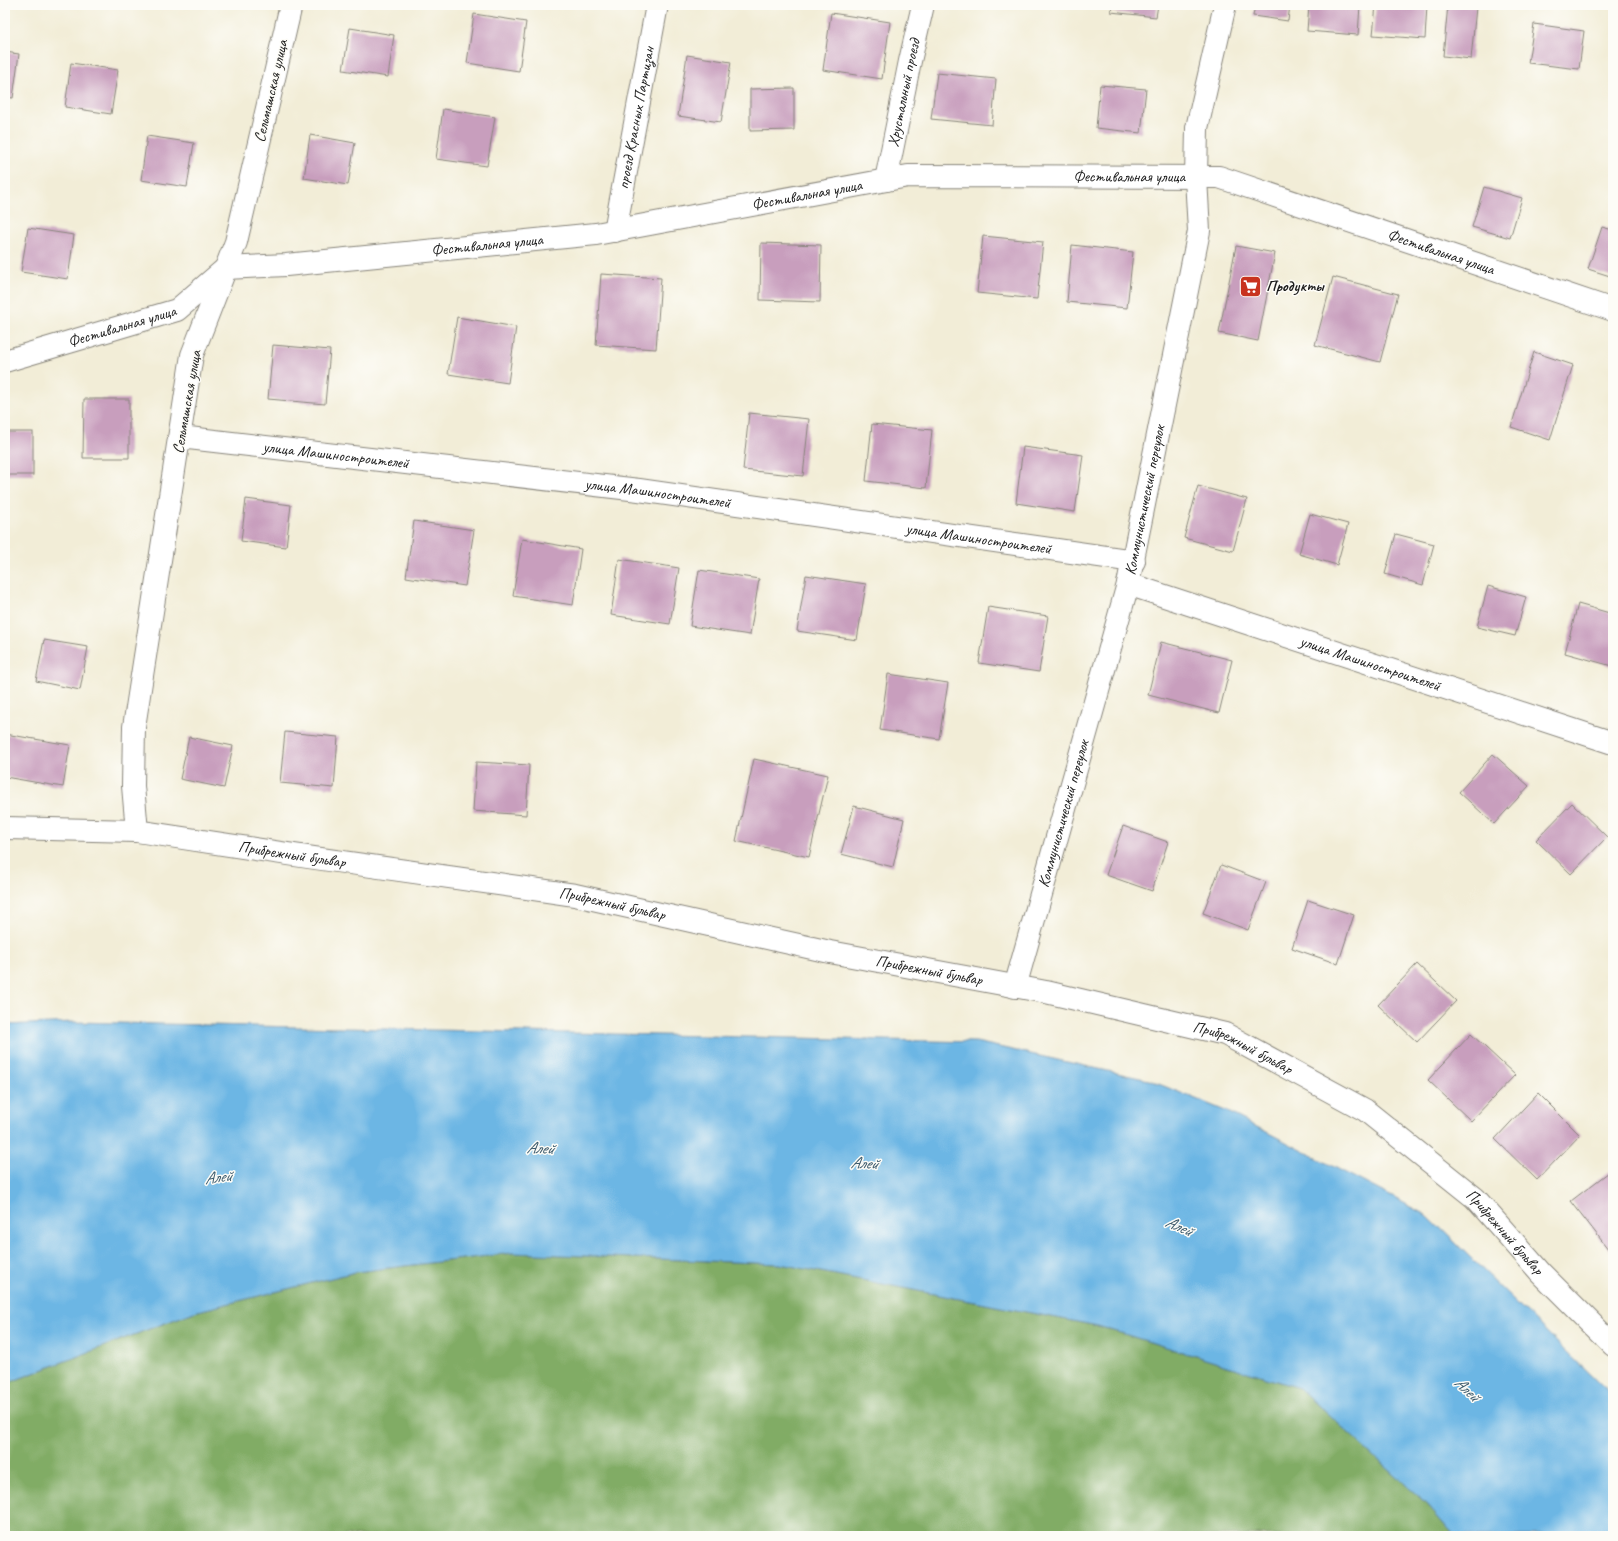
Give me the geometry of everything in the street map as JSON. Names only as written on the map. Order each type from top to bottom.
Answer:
[{"type":"street","name":"Сельмашская улица","points":[[137,831],[133,786],[134,727],[192,355],[236,242],[291,5]]},
{"type":"street","name":"проезд Красных Партизан","points":[[615,231],[657,5]]},
{"type":"street","name":"Хрустальный проезд","points":[[886,180],[923,5]]},
{"type":"street","name":"Коммунистический переулок","points":[[1015,987],[1134,561],[1199,232],[1196,178],[1197,128],[1225,5]]},
{"type":"street","name":"Фестивальная улица","points":[[5,361],[177,310],[226,268],[294,264],[596,234],[908,176],[1219,177],[1613,310]]},
{"type":"street","name":"улица Машиностроителей","points":[[180,436],[639,490],[1134,561]]},
{"type":"street","name":"улица Машиностроителей","points":[[1128,584],[1613,744]]},
{"type":"street","name":"Прибрежный бульвар","points":[[5,828],[137,831],[575,895],[830,952],[1046,992],[1225,1034],[1365,1110],[1475,1198],[1541,1273],[1613,1345]]},
{"type":"green space","points":[[512,1253],[780,1264],[1098,1326],[1299,1388],[1427,1504],[1455,1536],[5,1536],[5,1384],[194,1312],[356,1272]]},
{"type":"water","name":"Алей","points":[[73,1022],[976,1042],[1149,1080],[1228,1112],[1427,1215],[1613,1397],[1613,1536],[1455,1536],[1427,1504],[1299,1388],[1098,1326],[780,1264],[512,1253],[356,1272],[194,1312],[5,1384],[5,1025]]},
{"type":"building","points":[[1112,5],[1158,5],[1156,17],[1111,12]]},
{"type":"building","points":[[1255,5],[1290,5],[1288,21],[1253,16]]},
{"type":"building","points":[[1309,5],[1360,5],[1358,35],[1307,31]]},
{"type":"building","points":[[1376,5],[1427,5],[1425,39],[1373,35]]},
{"type":"building","points":[[1448,5],[1476,7],[1471,59],[1443,56]]},
{"type":"building","points":[[831,13],[890,22],[882,79],[823,70]]},
{"type":"building","points":[[474,14],[526,22],[519,71],[467,63]]},
{"type":"building","points":[[1534,24],[1584,31],[1579,69],[1528,63]]},
{"type":"building","points":[[350,28],[394,35],[388,77],[343,70]]},
{"type":"building","points":[[5,52],[19,54],[13,98],[5,97]]},
{"type":"building","points":[[687,55],[731,62],[721,122],[678,116]]},
{"type":"building","points":[[71,63],[118,70],[111,114],[65,107]]},
{"type":"building","points":[[937,73],[996,79],[992,125],[931,119]]},
{"type":"building","points":[[1100,85],[1146,89],[1141,133],[1096,128]]},
{"type":"building","points":[[794,88],[794,130],[750,131],[750,89]]},
{"type":"building","points":[[443,109],[495,117],[487,166],[436,159]]},
{"type":"building","points":[[310,135],[355,143],[348,185],[304,178]]},
{"type":"building","points":[[147,136],[194,143],[187,187],[141,180]]},
{"type":"building","points":[[1484,187],[1522,198],[1510,238],[1472,227]]},
{"type":"building","points":[[1602,227],[1613,230],[1613,277],[1588,269]]},
{"type":"building","points":[[28,228],[74,235],[68,279],[21,272]]},
{"type":"building","points":[[983,236],[1043,242],[1037,299],[977,293]]},
{"type":"building","points":[[761,243],[821,245],[820,302],[760,300]]},
{"type":"building","points":[[1072,245],[1133,252],[1127,308],[1067,302]]},
{"type":"building","points":[[1236,246],[1275,253],[1258,341],[1219,333]]},
{"type":"building","points":[[601,274],[661,278],[656,349],[596,345]]},
{"type":"building","points":[[1333,277],[1398,294],[1380,362],[1315,345]]},
{"type":"building","points":[[457,317],[516,327],[508,383],[448,374]]},
{"type":"building","points":[[273,345],[330,350],[325,404],[268,399]]},
{"type":"building","points":[[1534,352],[1573,365],[1550,440],[1511,427]]},
{"type":"building","points":[[84,399],[129,399],[129,458],[83,458]]},
{"type":"building","points":[[749,413],[809,419],[803,476],[743,470]]},
{"type":"building","points":[[872,424],[932,430],[926,488],[866,481]]},
{"type":"building","points":[[5,432],[33,432],[33,475],[5,475]]},
{"type":"building","points":[[1023,447],[1083,455],[1075,512],[1016,503]]},
{"type":"building","points":[[1198,486],[1247,499],[1233,551],[1184,538]]},
{"type":"building","points":[[246,499],[291,505],[286,547],[241,541]]},
{"type":"building","points":[[1310,514],[1348,524],[1337,565],[1299,554]]},
{"type":"building","points":[[414,521],[474,530],[465,586],[406,577]]},
{"type":"building","points":[[1396,534],[1434,544],[1423,585],[1385,574]]},
{"type":"building","points":[[522,539],[581,549],[573,605],[513,596]]},
{"type":"building","points":[[619,559],[679,568],[670,624],[611,615]]},
{"type":"building","points":[[699,570],[759,579],[750,635],[690,626]]},
{"type":"building","points":[[806,575],[866,584],[857,640],[797,631]]},
{"type":"building","points":[[1488,586],[1526,597],[1515,636],[1477,627]]},
{"type":"building","points":[[1578,604],[1613,614],[1612,666],[1565,653]]},
{"type":"building","points":[[988,607],[1048,616],[1039,672],[979,663]]},
{"type":"building","points":[[44,640],[88,647],[80,690],[36,681]]},
{"type":"building","points":[[1161,642],[1232,660],[1219,713],[1148,695]]},
{"type":"building","points":[[888,674],[948,683],[939,739],[880,730]]},
{"type":"building","points":[[285,732],[338,737],[334,788],[280,783]]},
{"type":"building","points":[[5,734],[70,745],[63,787],[5,777]]},
{"type":"building","points":[[189,737],[233,746],[224,788],[180,779]]},
{"type":"building","points":[[1493,754],[1529,786],[1494,824],[1459,792]]},
{"type":"building","points":[[754,759],[828,775],[809,857],[736,841]]},
{"type":"building","points":[[476,762],[529,765],[526,815],[473,811]]},
{"type":"building","points":[[1572,803],[1607,837],[1571,874],[1536,840]]},
{"type":"building","points":[[854,806],[904,819],[893,867],[841,854]]},
{"type":"building","points":[[1123,826],[1168,842],[1152,891],[1106,875]]},
{"type":"building","points":[[1221,865],[1266,882],[1248,930],[1203,913]]},
{"type":"building","points":[[1308,900],[1354,915],[1338,964],[1292,948]]},
{"type":"building","points":[[1417,964],[1456,1001],[1417,1042],[1378,1005]]},
{"type":"building","points":[[1471,1034],[1515,1075],[1471,1121],[1428,1080]]},
{"type":"building","points":[[1538,1093],[1580,1135],[1537,1180],[1495,1139]]},
{"type":"building","points":[[1613,1169],[1613,1253],[1612,1254],[1571,1201]]},
{"type":"place","name":"Продукты","points":[[1250,286]]}]
